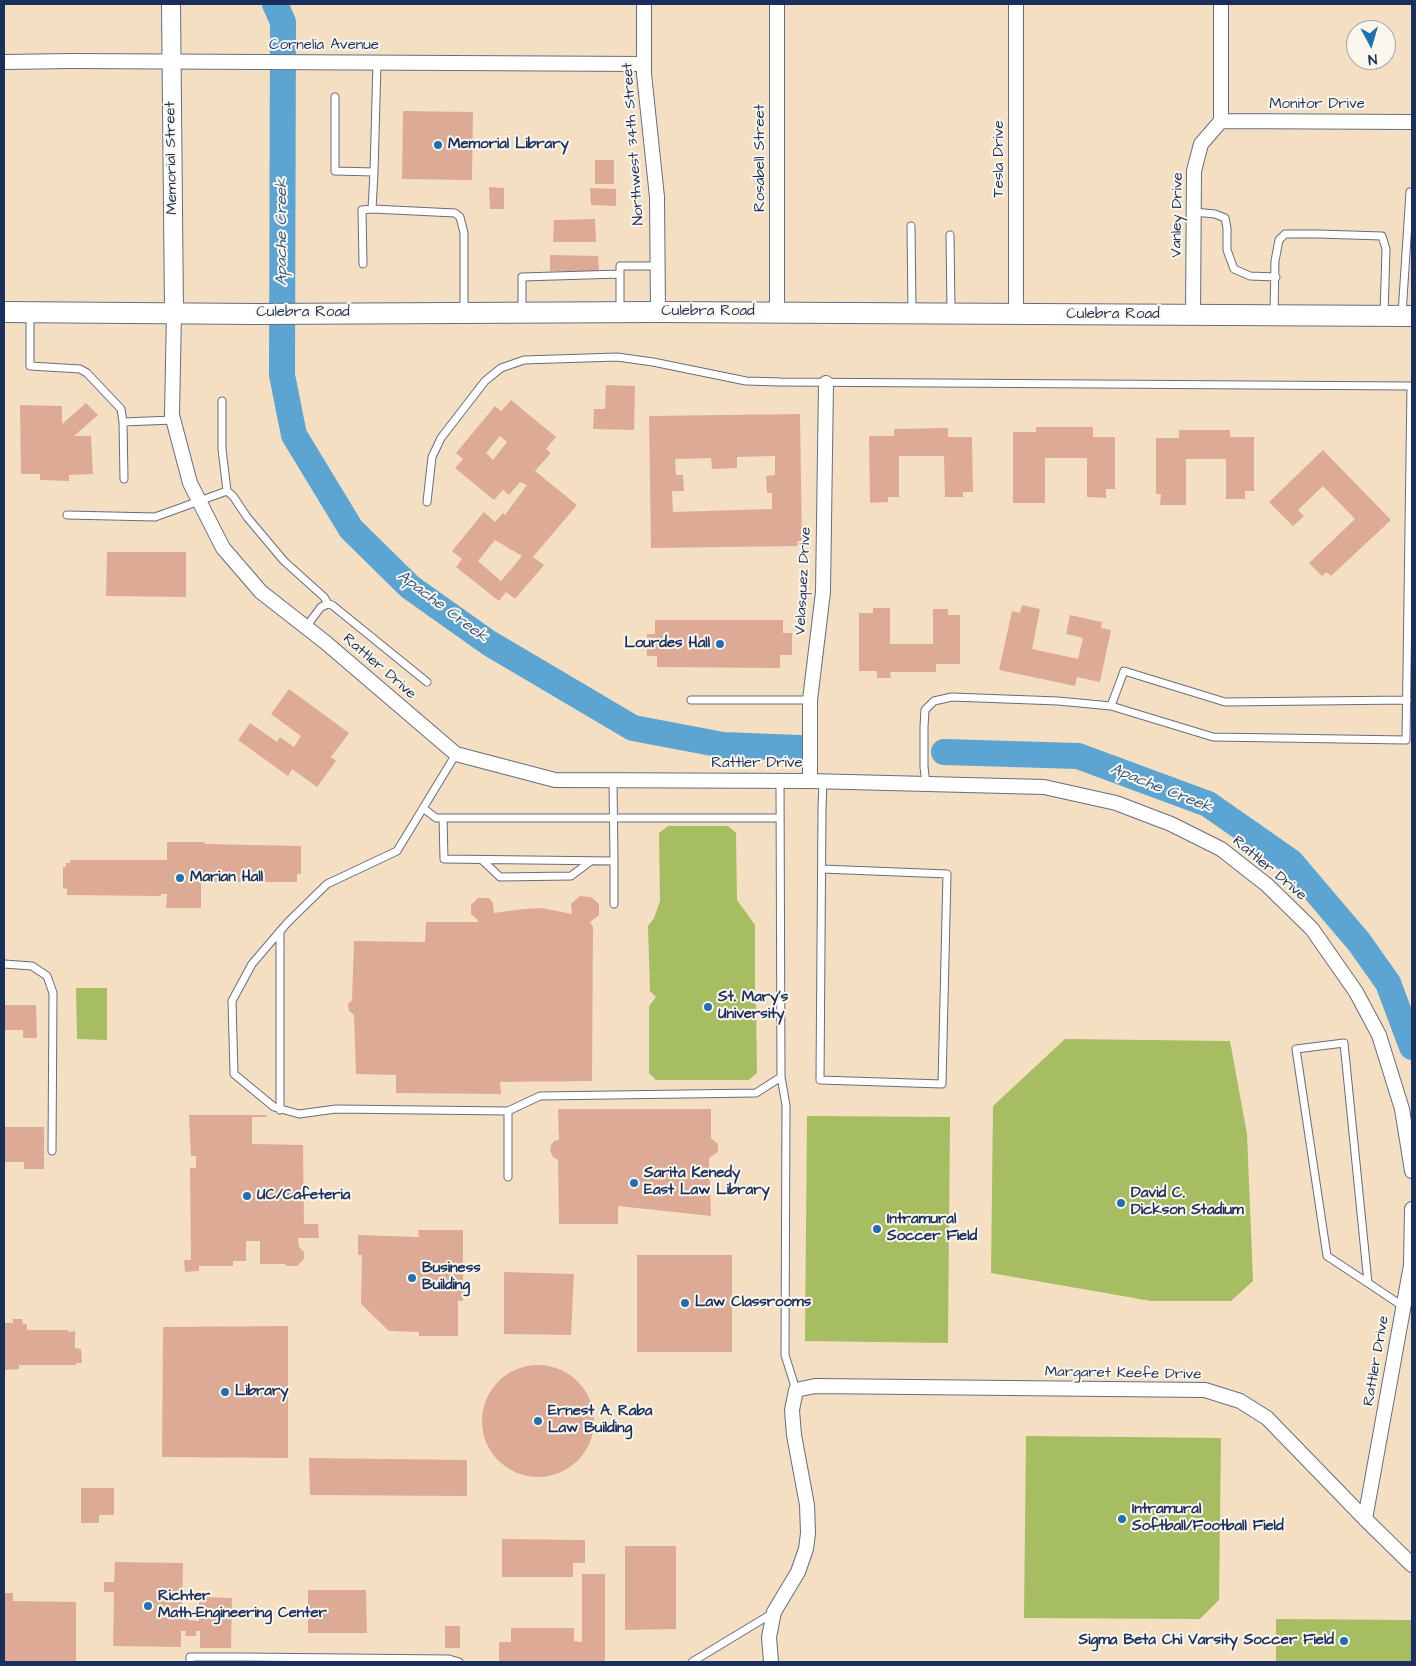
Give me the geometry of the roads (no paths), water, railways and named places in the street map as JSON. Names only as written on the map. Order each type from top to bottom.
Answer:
[{"type":"main road","name":"Culebra Road","points":[[4,312],[257,314],[658,312],[1399,316]]},
{"type":"street","name":"Memorial Street","points":[[171,4],[170,61],[174,312]]},
{"type":"street","name":"Northwest 34th Street","points":[[644,4],[644,64],[657,196],[658,312]]},
{"type":"street","name":"Rosabell Street","points":[[777,4],[777,313]]},
{"type":"street","name":"Tesla Drive","points":[[1016,4],[1016,315]]},
{"type":"street","points":[[1221,121],[1222,4]]},
{"type":"street","name":"Cornelia Avenue","points":[[4,62],[170,61],[644,64]]},
{"type":"street","name":"Monitor Drive","points":[[1221,121],[1412,122]]},
{"type":"street","name":"Vanley Drive","points":[[1193,315],[1194,170],[1201,144],[1221,121]]},
{"type":"street","name":"Rattler Drive","points":[[174,312],[173,420],[190,483],[223,548],[261,592],[306,627],[456,754],[555,780],[816,781],[1044,787],[1116,803],[1171,824],[1221,849],[1259,879],[1312,929],[1356,992],[1379,1035],[1402,1109],[1412,1171]]},
{"type":"street","name":"Velasquez Drive","points":[[816,781],[810,700],[822,592],[826,383]]},
{"type":"street","name":"Rattler Drive","points":[[1365,1519],[1411,1265],[1412,1209]]},
{"type":"street","name":"Margaret Keefe Drive","points":[[796,1390],[815,1386],[1205,1390],[1240,1401],[1267,1418],[1412,1565]]},
{"type":"street","points":[[771,1662],[769,1637],[774,1612],[798,1572],[806,1549],[808,1533],[807,1505],[794,1435],[792,1410],[796,1390]]},
{"type":"lane","points":[[372,210],[376,63]]},
{"type":"lane","points":[[335,97],[335,171],[374,172]]},
{"type":"lane","points":[[1399,316],[1410,192],[1412,192]]},
{"type":"lane","points":[[363,264],[362,210],[455,213],[460,216],[464,233],[464,313]]},
{"type":"lane","points":[[1194,212],[1216,214],[1225,218],[1227,250],[1234,269],[1250,276],[1276,277]]},
{"type":"lane","points":[[911,226],[912,314]]},
{"type":"lane","points":[[1274,316],[1275,262],[1279,240],[1285,234],[1382,236],[1399,316]]},
{"type":"lane","points":[[950,235],[951,314]]},
{"type":"lane","points":[[620,312],[620,266],[657,266]]},
{"type":"lane","points":[[522,313],[522,277],[620,274]]},
{"type":"lane","points":[[30,312],[30,366],[80,369],[121,408],[124,480]]},
{"type":"lane","points":[[427,502],[432,457],[442,438],[485,381],[501,368],[524,360],[617,357],[654,362],[746,381],[1411,386],[1406,740],[1213,737],[1111,706],[1058,701],[952,697],[934,701],[925,710],[924,767],[926,784]]},
{"type":"lane","points":[[222,401],[222,449],[227,490],[284,561],[324,597],[328,604],[332,605],[427,682]]},
{"type":"lane","points":[[123,422],[173,420]]},
{"type":"lane","points":[[67,515],[155,517],[227,490]]},
{"type":"lane","points":[[306,627],[321,607],[328,604]]},
{"type":"lane","points":[[1111,706],[1124,671],[1226,702],[1407,700]]},
{"type":"lane","points":[[691,700],[810,700]]},
{"type":"lane","points":[[456,754],[397,851],[327,884],[280,931],[252,964],[232,1001],[234,1074],[274,1107],[299,1114],[336,1109],[508,1111],[540,1096],[756,1093],[781,1077]]},
{"type":"lane","points":[[613,780],[614,904]]},
{"type":"lane","points":[[780,781],[781,1077],[786,1105],[785,1355],[796,1390]]},
{"type":"lane","points":[[816,781],[822,869],[820,1080],[942,1084],[947,874],[822,869]]},
{"type":"lane","points":[[423,808],[436,818],[780,818]]},
{"type":"lane","points":[[443,818],[444,859],[614,861]]},
{"type":"lane","points":[[482,860],[500,877],[571,876],[591,861]]},
{"type":"lane","points":[[280,931],[280,1110]]},
{"type":"lane","points":[[4,964],[32,966],[47,976],[53,993],[52,1151]]},
{"type":"lane","points":[[1368,1283],[1344,1043],[1296,1049],[1327,1256],[1404,1307]]},
{"type":"lane","points":[[508,1111],[508,1176]]},
{"type":"lane","points":[[692,1662],[774,1612]]},
{"type":"lane","points":[[190,1662],[190,1657],[449,1659],[460,1662]]},
{"type":"waterway","name":"Apache Creek","points":[[275,4],[283,22],[282,375],[294,435],[351,529],[410,587],[489,643],[633,728],[723,745],[799,748]]},
{"type":"waterway","name":"Apache Creek","points":[[944,752],[1078,756],[1208,804],[1291,862],[1359,942],[1388,983],[1412,1047]]},
{"type":"place","name":"Memorial Library","points":[[438,145]]},
{"type":"place","name":"Lourdes Hall","points":[[720,644]]},
{"type":"place","name":"Marian Hall","points":[[180,878]]},
{"type":"place","name":"St. Mary's University","points":[[708,1007]]},
{"type":"place","name":"Sarita Kenedy East Law Library","points":[[634,1183]]},
{"type":"place","name":"UC/Cafeteria","points":[[247,1196]]},
{"type":"place","name":"David C. Dickson Stadium","points":[[1121,1203]]},
{"type":"place","name":"Intramural Soccer Field","points":[[877,1229]]},
{"type":"place","name":"Business Building","points":[[412,1278]]},
{"type":"place","name":"Law Classrooms","points":[[685,1303]]},
{"type":"place","name":"Library","points":[[225,1392]]},
{"type":"place","name":"Ernest A. Raba Law Building","points":[[538,1421]]},
{"type":"place","name":"Intramural Softball/Football Field","points":[[1122,1519]]},
{"type":"place","name":"Richter Math-Engineering Center","points":[[148,1606]]},
{"type":"place","name":"Sigma Beta Chi Varsity Soccer Field","points":[[1344,1641]]}]
